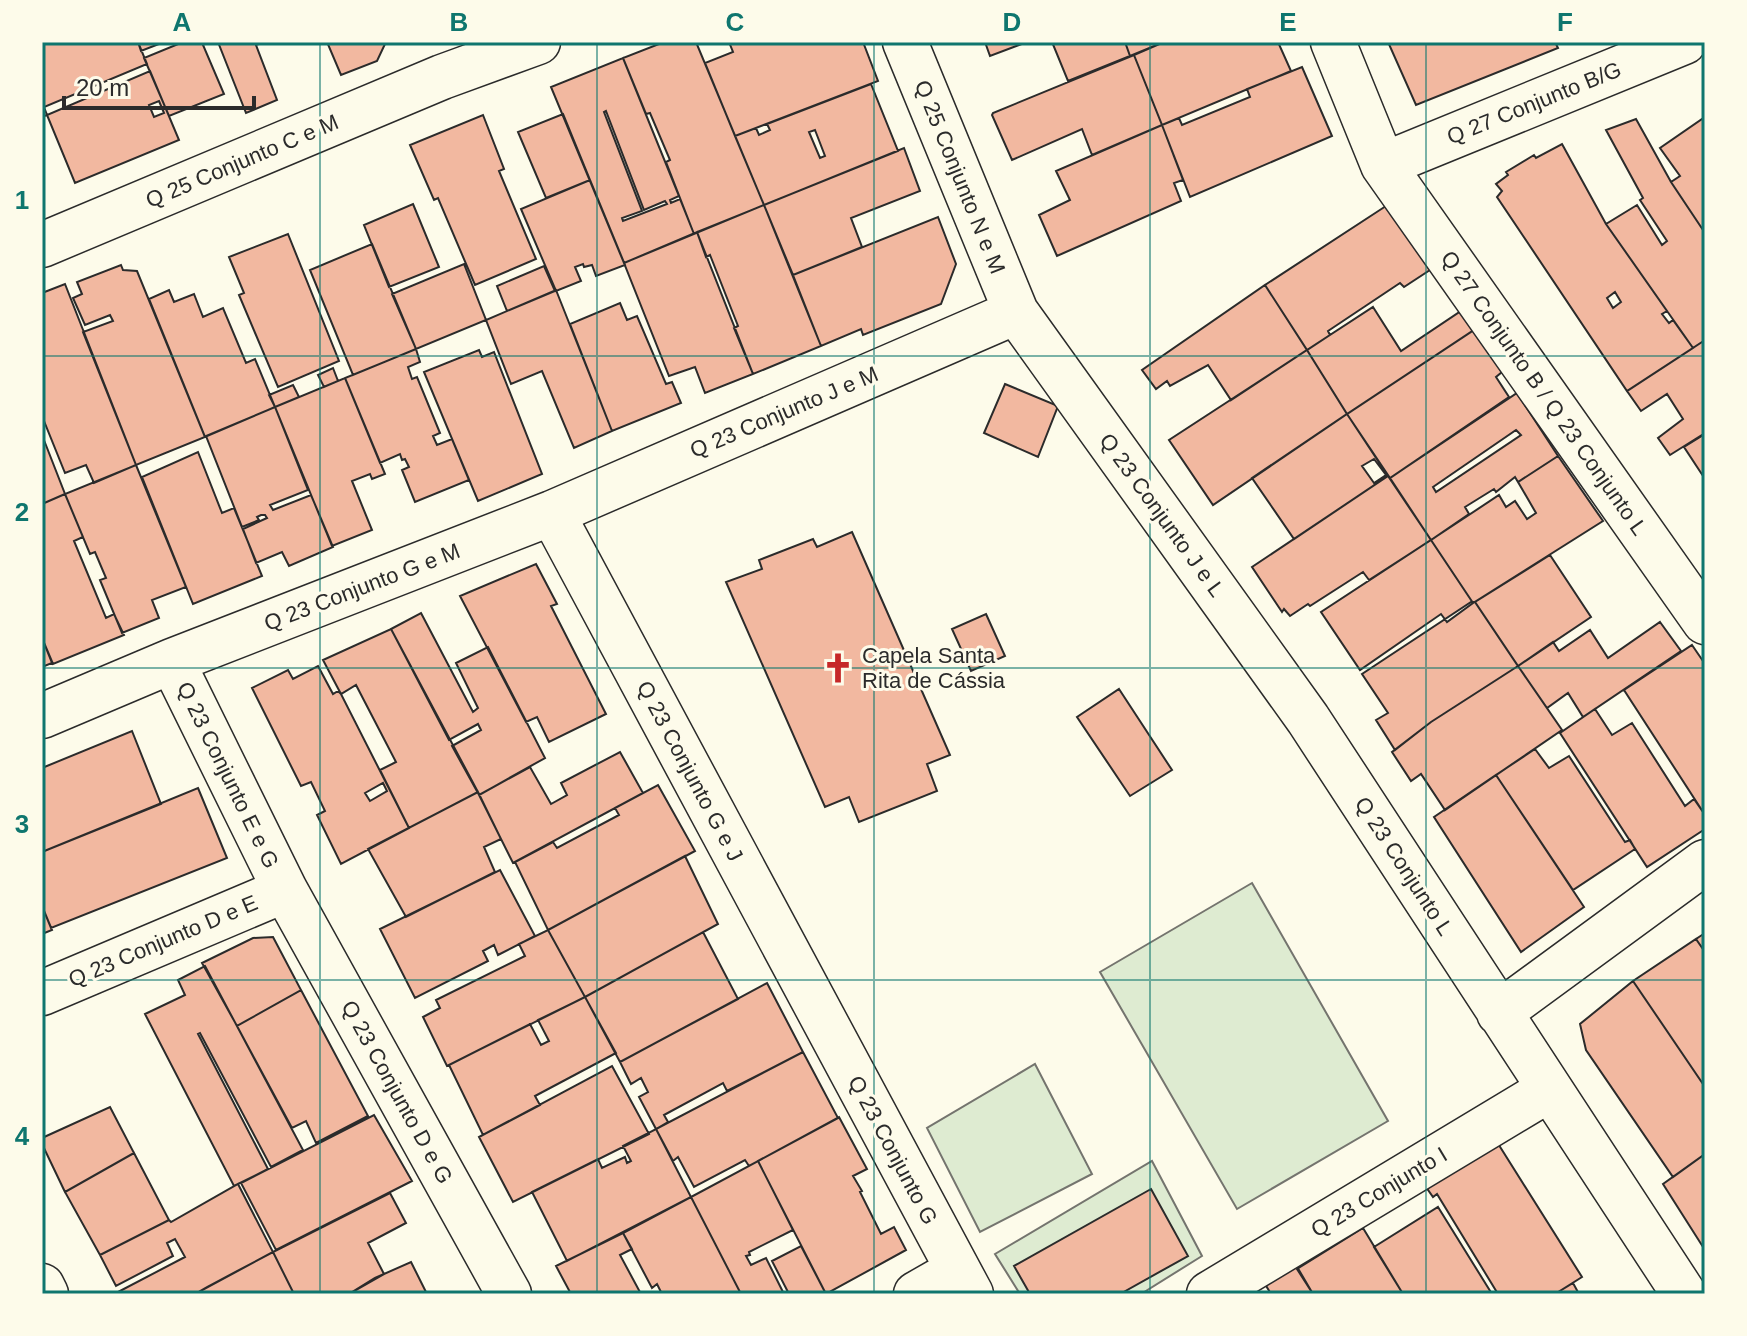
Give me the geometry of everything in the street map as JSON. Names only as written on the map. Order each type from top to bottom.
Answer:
[{"type":"street","name":"Q 25 Conjunto C e M","points":[[42,245],[436,60],[538,42]]},
{"type":"street","name":"Q 25 Conjunto N e M","points":[[905,42],[1016,312]]},
{"type":"street","name":"Q 27 Conjunto B / Q 23 Conjunto L","points":[[1333,42],[1383,165],[1705,622]]},
{"type":"street","name":"Q 27 Conjunto B/G","points":[[1383,165],[1684,42]]},
{"type":"street","name":"Q 23 Conjunto J e M","points":[[552,513],[1016,312]]},
{"type":"street","name":"Q 23 Conjunto J e L","points":[[1016,312],[1308,719]]},
{"type":"street","name":"Q 23 Conjunto G e M","points":[[42,716],[172,661],[552,513]]},
{"type":"street","name":"Q 23 Conjunto G e J","points":[[552,513],[829,1030]]},
{"type":"street","name":"Q 23 Conjunto E e G","points":[[172,661],[285,890]]},
{"type":"street","name":"Q 23 Conjunto L","points":[[1308,719],[1684,1294]]},
{"type":"street","points":[[1499,1013],[1705,862]]},
{"type":"street","name":"Q 23 Conjunto D e E","points":[[42,993],[285,890]]},
{"type":"street","name":"Q 23 Conjunto D e G","points":[[285,890],[509,1294]]},
{"type":"street","name":"Q 23 Conjunto G","points":[[829,1030],[964,1282]]},
{"type":"street","name":"Q 23 Conjunto I","points":[[1209,1294],[1550,1089]]},
{"type":"street","points":[[916,1294],[964,1282]]},
{"type":"street","points":[[42,1286],[46,1294]]},
{"type":"green space","points":[[1252,883],[1388,1121],[1237,1209],[1100,972]]},
{"type":"green space","points":[[1035,1064],[1092,1174],[980,1232],[927,1128]]},
{"type":"green space","points":[[1152,1161],[1202,1256],[1141,1294],[1020,1294],[995,1254]]},
{"type":"building","points":[[42,42],[138,42],[147,64],[44,107],[47,115],[42,117]]},
{"type":"building","points":[[138,42],[164,42],[141,51]]},
{"type":"building","points":[[183,42],[209,42],[203,45],[224,94],[169,116],[144,58]]},
{"type":"building","points":[[218,42],[264,42],[256,45],[277,100],[246,113]]},
{"type":"building","points":[[327,42],[385,44],[377,61],[341,75]]},
{"type":"building","points":[[664,42],[696,42],[764,205],[694,234],[666,162],[670,160],[650,113],[646,114],[623,58]]},
{"type":"building","points":[[729,42],[863,42],[878,81],[735,136],[705,63],[733,52]]},
{"type":"building","points":[[985,42],[1027,42],[990,56]]},
{"type":"building","points":[[1052,42],[1125,42],[1130,56],[1068,81]]},
{"type":"building","points":[[1125,42],[1164,42],[1130,56]]},
{"type":"building","points":[[1164,42],[1278,42],[1291,71],[1162,125],[1134,55]]},
{"type":"building","points":[[1388,42],[1555,42],[1558,48],[1416,105]]},
{"type":"building","points":[[1134,55],[1162,125],[1092,155],[1082,129],[1012,160],[993,113]]},
{"type":"building","points":[[623,58],[679,196],[670,200],[671,203],[680,199],[694,234],[624,263],[551,87]],"holes":[[[606,111],[644,210],[665,201],[667,204],[623,221],[622,218],[642,211]]]},
{"type":"building","points":[[1302,67],[1332,136],[1190,197],[1162,125],[1179,118],[1182,125],[1250,97],[1247,89]]},
{"type":"building","points":[[150,71],[179,140],[75,183],[47,115]],"holes":[[[159,101],[164,113],[154,117],[149,105]]]},
{"type":"building","points":[[871,84],[898,151],[764,205],[735,136],[756,128],[759,135],[770,130],[767,124]],"holes":[[[815,130],[825,156],[820,158],[809,132]]]},
{"type":"building","points":[[563,114],[590,180],[546,198],[518,132]]},
{"type":"building","points":[[483,115],[504,169],[499,171],[536,259],[475,285],[438,198],[434,200],[410,145]]},
{"type":"building","points":[[1705,117],[1705,233],[1671,182],[1680,176],[1660,148]]},
{"type":"building","points":[[1636,119],[1671,182],[1705,233],[1705,340],[1693,348],[1606,224],[1637,205],[1662,245],[1667,241],[1640,200],[1643,198],[1606,130]]},
{"type":"building","points":[[1162,125],[1183,180],[1174,183],[1181,201],[1057,256],[1039,215],[1070,200],[1056,171]]},
{"type":"building","points":[[1562,144],[1606,224],[1667,311],[1662,314],[1669,323],[1673,320],[1693,348],[1627,391],[1497,197],[1502,191],[1496,184],[1508,175],[1506,172],[1534,155],[1536,158]],"holes":[[[1615,292],[1621,302],[1613,308],[1607,298]]]},
{"type":"building","points":[[904,148],[920,191],[851,218],[862,247],[793,275],[764,205]]},
{"type":"building","points":[[590,180],[625,265],[596,276],[592,265],[575,267],[581,281],[556,291],[521,209]]},
{"type":"building","points":[[413,204],[439,267],[389,287],[364,225]]},
{"type":"building","points":[[1389,204],[1433,268],[1404,287],[1400,283],[1328,331],[1330,335],[1307,350],[1265,285]]},
{"type":"building","points":[[764,205],[821,346],[753,374],[710,255],[706,257],[697,232]]},
{"type":"building","points":[[938,217],[956,264],[941,304],[863,335],[861,329],[821,346],[793,275]]},
{"type":"building","points":[[697,232],[753,374],[705,393],[695,367],[669,376],[624,263]]},
{"type":"building","points":[[288,234],[339,361],[278,387],[239,295],[244,293],[229,257]]},
{"type":"building","points":[[372,244],[416,349],[353,375],[310,270]]},
{"type":"building","points":[[464,264],[486,320],[416,349],[392,294]]},
{"type":"building","points":[[121,265],[123,270],[137,271],[205,437],[136,465],[83,332],[113,321],[110,315],[85,325],[73,298],[82,294],[77,282]]},
{"type":"building","points":[[544,266],[555,291],[507,311],[497,286]]},
{"type":"building","points":[[65,284],[136,465],[94,483],[86,465],[65,473],[42,416],[42,293]]},
{"type":"building","points":[[1265,285],[1307,350],[1231,400],[1208,365],[1170,386],[1167,381],[1156,389],[1142,370]]},
{"type":"building","points":[[169,290],[174,302],[194,294],[203,317],[223,308],[246,363],[255,359],[275,407],[205,437],[149,299]]},
{"type":"building","points":[[556,290],[612,431],[574,448],[542,371],[511,384],[486,320]]},
{"type":"building","points":[[620,303],[627,320],[637,316],[666,384],[672,382],[681,403],[612,431],[570,324]]},
{"type":"building","points":[[1373,307],[1401,351],[1461,311],[1474,330],[1347,414],[1307,350]]},
{"type":"building","points":[[1474,330],[1502,372],[1496,377],[1509,397],[1390,478],[1347,414]]},
{"type":"building","points":[[1705,340],[1705,433],[1670,455],[1658,438],[1683,419],[1667,394],[1641,411],[1627,391]]},
{"type":"building","points":[[416,349],[420,362],[408,367],[412,379],[417,377],[440,433],[433,436],[437,445],[452,439],[469,480],[415,502],[402,470],[409,467],[405,459],[402,460],[400,454],[380,463],[345,378]]},
{"type":"building","points":[[479,350],[482,357],[494,352],[542,474],[478,501],[424,372]]},
{"type":"building","points":[[1307,350],[1347,414],[1213,505],[1169,440]]},
{"type":"building","points":[[333,368],[338,381],[324,387],[318,375]]},
{"type":"building","points":[[345,378],[385,474],[372,479],[370,474],[352,481],[372,530],[332,546],[275,407]]},
{"type":"building","points":[[1005,384],[1058,406],[1038,457],[984,433]]},
{"type":"building","points":[[293,385],[299,397],[275,407],[269,395]]},
{"type":"building","points":[[1517,393],[1558,456],[1518,482],[1515,477],[1496,492],[1494,489],[1465,507],[1469,514],[1431,540],[1390,478]],"holes":[[[1516,430],[1521,435],[1436,492],[1433,487]]]},
{"type":"building","points":[[275,407],[308,490],[270,505],[273,510],[311,495],[333,547],[289,566],[282,552],[256,563],[243,529],[267,518],[261,515],[257,517],[259,520],[242,527],[206,436]]},
{"type":"building","points":[[1347,414],[1388,476],[1294,539],[1252,478]],"holes":[[[1374,459],[1386,475],[1374,483],[1362,466]]]},
{"type":"building","points":[[1705,434],[1705,479],[1684,447]]},
{"type":"building","points":[[42,435],[65,494],[42,504]]},
{"type":"building","points":[[198,452],[222,513],[234,508],[262,576],[193,604],[142,477]]},
{"type":"building","points":[[1558,456],[1603,521],[1473,603],[1431,540],[1499,495],[1506,507],[1515,501],[1527,519],[1536,513],[1518,482]]},
{"type":"building","points":[[136,465],[186,587],[152,600],[159,618],[122,633],[100,580],[106,578],[95,552],[90,554],[65,494]]},
{"type":"building","points":[[1388,476],[1431,540],[1369,580],[1363,572],[1290,616],[1284,609],[1282,612],[1252,567]]},
{"type":"building","points":[[65,494],[83,537],[74,541],[106,618],[114,614],[124,635],[53,664],[42,638],[42,504]]},
{"type":"building","name":"Capela Santa Rita de Cássia","points":[[852,532],[950,755],[927,764],[937,791],[859,822],[849,797],[825,807],[726,582],[762,569],[759,560],[813,539],[817,547]]},
{"type":"building","points":[[1431,540],[1473,603],[1447,622],[1441,614],[1360,670],[1321,612]]},
{"type":"building","points":[[1550,555],[1591,617],[1518,666],[1475,602]]},
{"type":"building","points":[[536,564],[557,604],[551,606],[606,714],[549,742],[537,717],[526,722],[460,596]]},
{"type":"building","points":[[1475,602],[1518,666],[1431,722],[1395,750],[1376,720],[1388,713],[1362,674]]},
{"type":"building","points":[[421,613],[473,712],[478,708],[456,663],[488,647],[545,758],[479,795],[452,746],[481,730],[478,724],[449,740],[391,629]]},
{"type":"building","points":[[986,614],[1005,656],[971,671],[952,629]]},
{"type":"building","points":[[1660,622],[1681,651],[1583,717],[1568,693],[1547,708],[1518,666],[1553,642],[1559,651],[1590,630],[1608,658]]},
{"type":"building","points":[[391,629],[478,792],[409,828],[380,770],[396,762],[356,685],[341,694],[323,660]]},
{"type":"building","points":[[42,638],[52,663],[42,667]]},
{"type":"building","points":[[1692,645],[1705,664],[1705,815],[1624,690]]},
{"type":"building","points":[[318,666],[333,694],[338,691],[341,694],[409,828],[341,864],[317,815],[325,811],[311,782],[301,786],[252,688],[288,670],[293,679]],"holes":[[[383,783],[387,791],[370,801],[365,793]]]},
{"type":"building","points":[[1518,666],[1562,730],[1445,810],[1421,774],[1411,781],[1392,752],[1431,722]]},
{"type":"building","points":[[1119,689],[1172,770],[1130,796],[1077,717]]},
{"type":"building","points":[[1595,709],[1612,735],[1632,723],[1685,806],[1694,799],[1705,815],[1705,829],[1647,867],[1560,733]]},
{"type":"building","points":[[132,731],[161,804],[42,852],[42,768]]},
{"type":"building","points":[[1535,749],[1549,768],[1569,756],[1625,842],[1630,840],[1635,849],[1573,890],[1496,775]]},
{"type":"building","points":[[620,752],[643,793],[513,863],[479,795],[530,767],[551,804],[567,795],[561,783]]},
{"type":"building","points":[[1496,775],[1584,907],[1521,952],[1434,817]]},
{"type":"building","points":[[658,785],[695,851],[548,930],[515,862],[553,842],[557,848],[619,815],[615,808]]},
{"type":"building","points":[[198,788],[227,858],[51,928],[42,906],[42,852]]},
{"type":"building","points":[[478,792],[501,839],[484,847],[495,872],[406,917],[368,849]]},
{"type":"building","points":[[685,856],[718,924],[585,997],[548,930]]},
{"type":"building","points":[[500,870],[535,936],[498,955],[494,945],[483,951],[488,961],[415,998],[380,929]]},
{"type":"building","points":[[42,906],[52,930],[42,934]]},
{"type":"building","points":[[548,930],[585,997],[447,1066],[423,1017],[440,1008],[436,1000],[525,956],[519,944]]},
{"type":"building","points":[[703,932],[738,999],[620,1062],[585,997]]},
{"type":"building","points":[[1705,933],[1705,952],[1696,939]]},
{"type":"building","points":[[273,937],[301,990],[237,1026],[202,963],[253,938]]},
{"type":"building","points":[[1696,939],[1705,952],[1705,1087],[1633,981]]},
{"type":"building","points":[[205,966],[303,1150],[271,1167],[198,1034],[268,1169],[234,1186],[145,1014],[185,995],[178,980]]},
{"type":"building","points":[[1633,981],[1705,1087],[1705,1154],[1673,1177],[1586,1050],[1580,1024]]},
{"type":"building","points":[[767,983],[803,1052],[727,1091],[723,1083],[664,1115],[668,1122],[656,1129],[639,1097],[648,1092],[641,1078],[631,1084],[620,1062]]},
{"type":"building","points":[[301,990],[368,1116],[316,1143],[306,1121],[292,1128],[237,1026]]},
{"type":"building","points":[[585,997],[616,1053],[535,1096],[540,1105],[483,1135],[449,1065],[530,1024],[541,1045],[549,1041],[538,1020]]},
{"type":"building","points":[[803,1052],[838,1118],[749,1166],[745,1160],[694,1187],[678,1157],[673,1161],[656,1129]]},
{"type":"building","points":[[612,1066],[649,1134],[513,1202],[479,1137]]},
{"type":"building","points":[[110,1107],[134,1153],[65,1192],[42,1138]]},
{"type":"building","points":[[374,1115],[412,1181],[276,1250],[241,1183]]},
{"type":"building","points":[[839,1117],[867,1169],[853,1176],[881,1234],[894,1227],[906,1250],[826,1294],[758,1161]]},
{"type":"building","points":[[656,1129],[691,1197],[567,1261],[532,1192],[598,1159],[602,1168],[625,1157],[627,1163],[631,1161],[623,1146]]},
{"type":"building","points":[[1497,1142],[1582,1277],[1555,1294],[1498,1294],[1437,1194],[1433,1197],[1426,1187]]},
{"type":"building","points":[[134,1153],[169,1220],[100,1255],[65,1192]]},
{"type":"building","points":[[1705,1154],[1705,1245],[1703,1247],[1663,1184]]},
{"type":"building","points":[[758,1161],[793,1230],[746,1256],[751,1265],[766,1258],[784,1294],[741,1294],[691,1197]]},
{"type":"building","points":[[238,1184],[273,1252],[195,1294],[119,1294],[185,1257],[175,1239],[167,1243],[173,1256],[116,1286],[100,1255],[169,1220],[171,1222]]},
{"type":"building","points":[[1151,1189],[1188,1256],[1120,1294],[1030,1294],[1014,1266]]},
{"type":"building","points":[[390,1193],[406,1223],[368,1243],[384,1274],[349,1294],[294,1294],[273,1252]]},
{"type":"building","points":[[691,1197],[741,1294],[662,1294],[657,1284],[652,1288],[623,1233]]},
{"type":"building","points":[[1438,1207],[1492,1294],[1403,1294],[1374,1247]]},
{"type":"building","points":[[1363,1228],[1403,1294],[1313,1294],[1297,1269]]},
{"type":"building","points":[[623,1233],[632,1249],[620,1255],[641,1294],[571,1294],[556,1266]]},
{"type":"building","points":[[801,1246],[826,1294],[789,1294],[772,1261]]},
{"type":"building","points":[[273,1252],[294,1294],[195,1294],[207,1287]]},
{"type":"building","points":[[411,1262],[427,1294],[349,1294],[375,1278]]},
{"type":"building","points":[[1296,1265],[1313,1294],[1271,1294],[1265,1284]]},
{"type":"building","points":[[1573,1283],[1579,1294],[1555,1294]]},
{"type":"place","name":"Capela Santa Rita de Cássia","points":[[838,668]]}]
